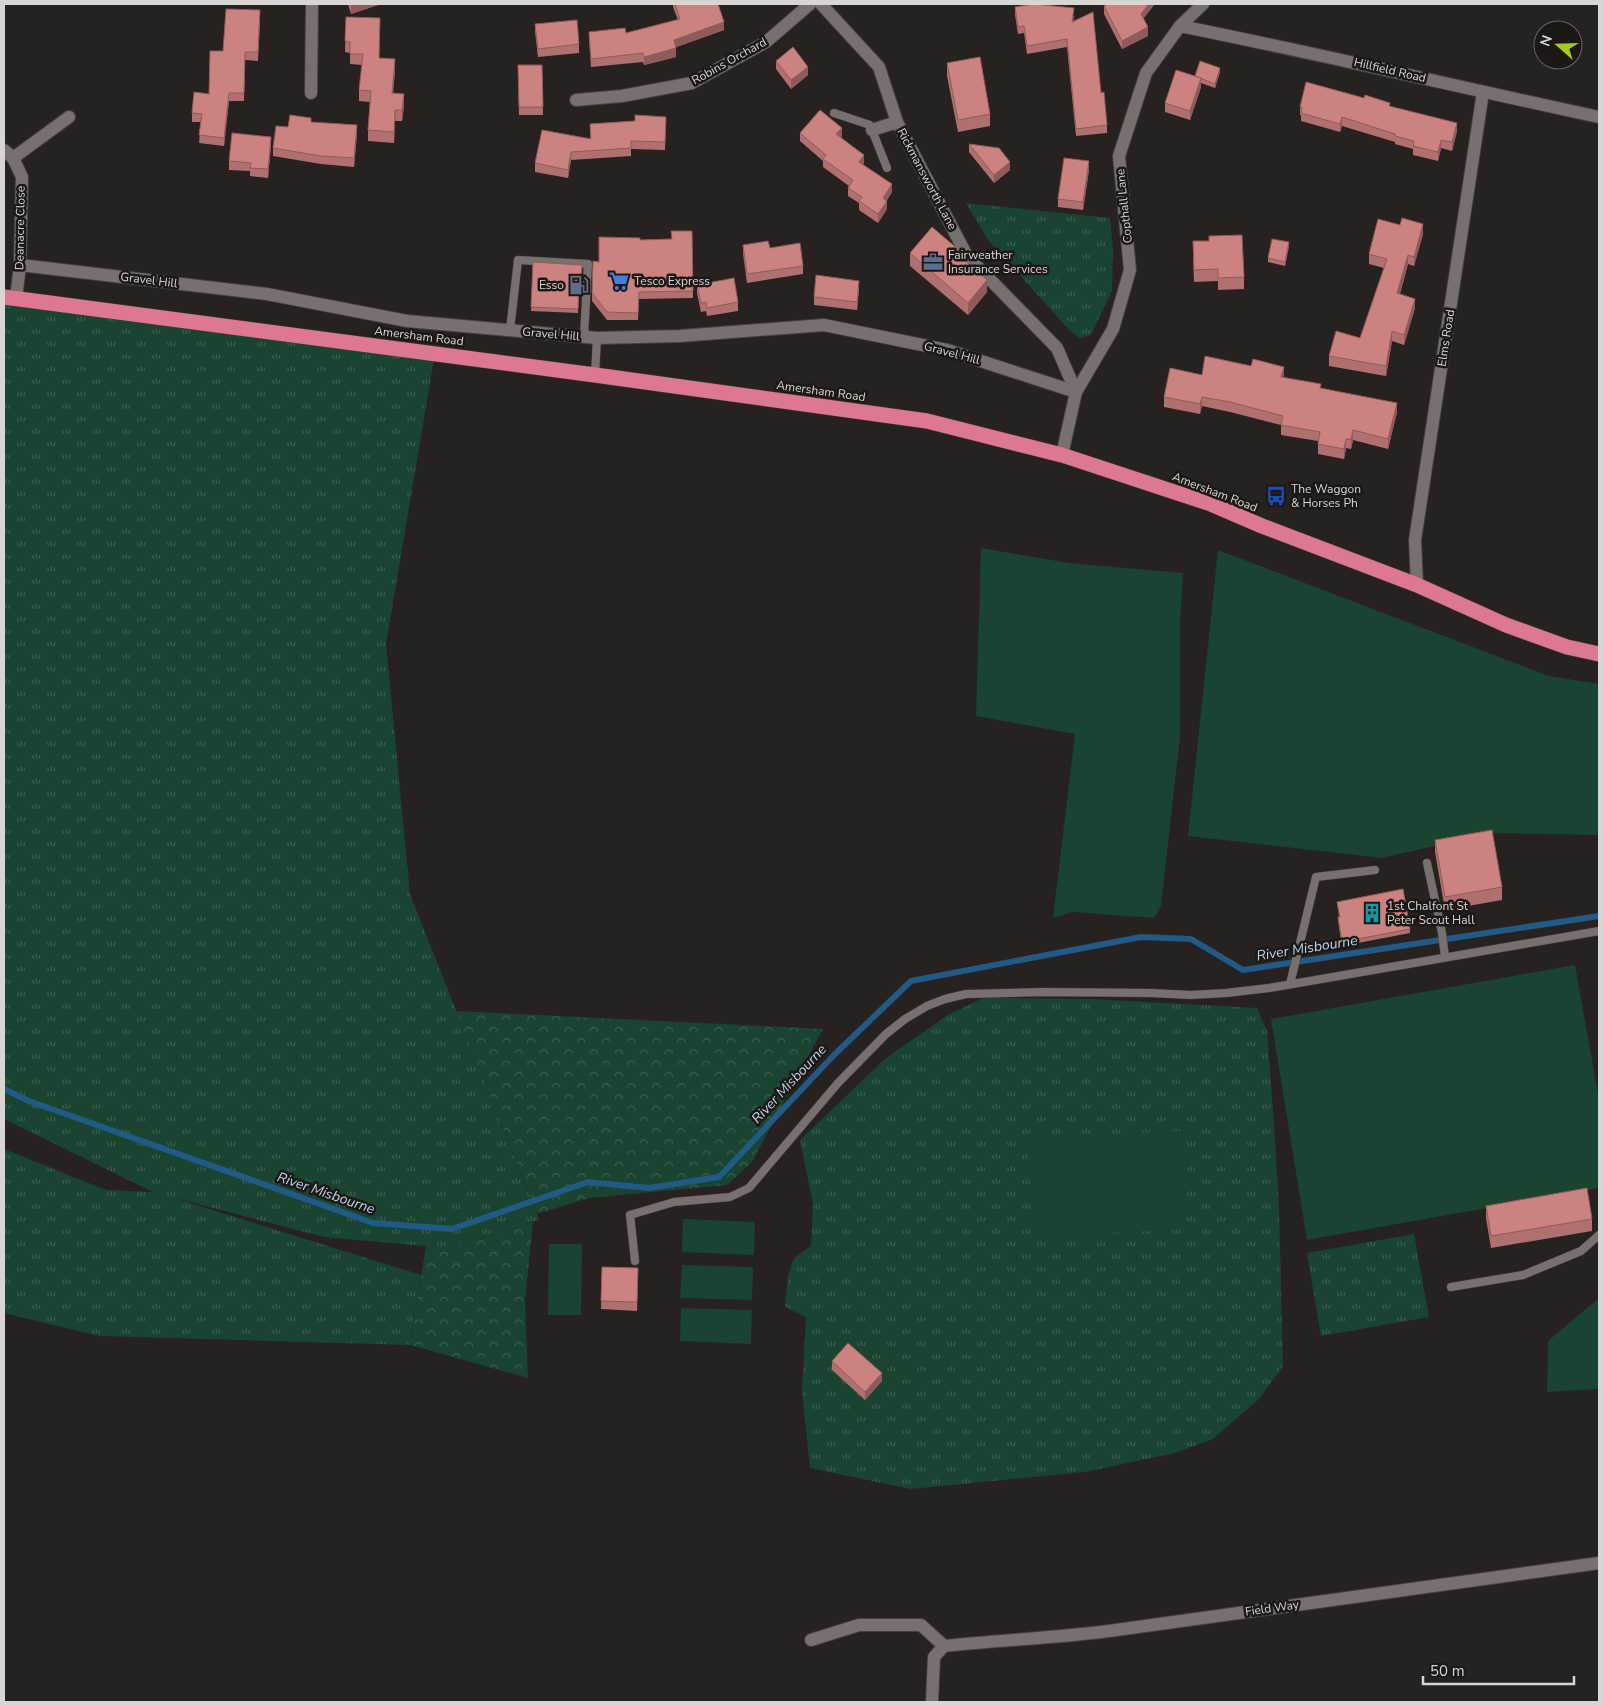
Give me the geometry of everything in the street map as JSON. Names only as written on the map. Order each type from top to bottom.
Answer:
[{"type":"highway","name":"Amersham Road","points":[[10,298],[596,375],[927,422],[1062,455],[1211,504],[1262,526],[1417,585],[1506,625],[1566,647],[1599,654]]},
{"type":"street","points":[[311,92],[312,4]]},
{"type":"street","name":"Robins Orchard","points":[[576,100],[622,96],[692,82],[766,42],[810,4]]},
{"type":"street","name":"Rickmansworth Lane","points":[[821,4],[878,67],[897,122],[967,256],[1057,348],[1076,392]]},
{"type":"street","name":"Copthall Lane","points":[[1076,392],[1113,330],[1130,270],[1119,156],[1146,73],[1180,26],[1203,4]]},
{"type":"street","name":"Hillfield Road","points":[[1180,26],[1303,50],[1599,117]]},
{"type":"street","name":"Elms Road","points":[[1417,585],[1415,540],[1483,92]]},
{"type":"street","name":"Deanacre Close","points":[[10,298],[20,265],[22,177],[8,154],[69,117]]},
{"type":"street","points":[[872,130],[897,122]]},
{"type":"street","name":"Gravel Hill","points":[[20,265],[267,294],[407,321],[590,337],[680,336],[824,325],[947,350],[1076,392]]},
{"type":"street","points":[[1062,455],[1076,392]]},
{"type":"street","name":"Field Way","points":[[944,1646],[1107,1631],[1599,1563]]},
{"type":"street","points":[[810,1640],[859,1625],[920,1625],[944,1646],[934,1657],[932,1702]]},
{"type":"lane","points":[[834,114],[870,125],[887,168]]},
{"type":"lane","points":[[510,330],[518,260],[588,264],[590,337],[596,375]]},
{"type":"lane","points":[[1427,863],[1442,933],[1445,957]]},
{"type":"lane","points":[[1290,984],[1316,877],[1375,870]]},
{"type":"lane","points":[[635,1261],[630,1214],[674,1202],[730,1197],[749,1188],[838,1083],[886,1034],[905,1019],[927,1006],[945,999],[966,994],[1052,992],[1190,995],[1226,993],[1290,984],[1599,931]]},
{"type":"lane","points":[[1451,1287],[1523,1275],[1581,1251],[1599,1235]]},
{"type":"green space","points":[[966,203],[1110,218],[1113,250],[1112,291],[1091,335],[1080,338],[1071,332],[988,240]]},
{"type":"green space","points":[[4,297],[435,353],[386,644],[410,894],[539,1220],[447,1248],[324,1237],[171,1197],[421,1275],[410,1345],[99,1336],[4,1313],[4,1149],[106,1190],[153,1192],[4,1119]]},
{"type":"green space","points":[[981,548],[1069,563],[1183,573],[1180,624],[1180,737],[1161,906],[1154,918],[1072,912],[1053,918],[1075,734],[976,716]]},
{"type":"green space","points":[[1218,550],[1549,676],[1599,684],[1599,835],[1491,833],[1382,858],[1188,836]]},
{"type":"green space","points":[[1575,965],[1599,1099],[1599,1188],[1307,1240],[1271,1019]]},
{"type":"green space","points":[[983,998],[1091,999],[1257,1008],[1267,1031],[1274,1124],[1279,1207],[1283,1366],[1258,1400],[1213,1439],[1175,1453],[1085,1472],[911,1489],[810,1468],[802,1391],[806,1317],[785,1307],[788,1275],[794,1258],[811,1246],[813,1204],[800,1140],[886,1058],[948,1015]]},
{"type":"green space","points":[[456,1011],[823,1029],[752,1162],[727,1185],[589,1198],[537,1214]]},
{"type":"green space","points":[[1181,1131],[1186,1229],[1033,1237],[1028,1139]]},
{"type":"green space","points":[[683,1219],[755,1222],[754,1255],[682,1252]]},
{"type":"green space","points":[[533,1222],[525,1300],[528,1378],[410,1345],[426,1246],[447,1248]]},
{"type":"green space","points":[[1414,1234],[1429,1317],[1321,1336],[1307,1253]]},
{"type":"green space","points":[[549,1244],[582,1244],[581,1315],[548,1315]]},
{"type":"green space","points":[[682,1265],[753,1267],[752,1300],[680,1298]]},
{"type":"green space","points":[[1599,1298],[1599,1389],[1547,1392],[1548,1341]]},
{"type":"green space","points":[[681,1308],[752,1310],[751,1344],[680,1341]]},
{"type":"building","points":[[675,4],[718,4],[724,22],[674,40],[676,48],[644,57],[643,53],[591,59],[589,32],[625,28],[626,33],[680,19]]},
{"type":"building","points":[[1034,4],[1074,8],[1072,22],[1093,12],[1101,93],[1104,92],[1107,125],[1076,129],[1067,39],[1027,46],[1024,26],[1018,27],[1015,7]]},
{"type":"building","points":[[1108,4],[1149,4],[1141,14],[1148,27],[1122,41],[1104,6]]},
{"type":"building","points":[[226,9],[260,10],[258,52],[245,52],[244,93],[229,93],[224,138],[199,135],[202,114],[192,113],[194,92],[209,94],[210,51],[223,51]]},
{"type":"building","points":[[346,17],[380,18],[379,58],[395,59],[392,93],[404,94],[402,110],[395,110],[394,132],[368,130],[371,91],[359,90],[363,54],[350,54],[350,42],[345,41]]},
{"type":"building","points":[[577,20],[579,44],[538,49],[535,24]]},
{"type":"building","points":[[793,47],[808,67],[791,80],[776,61]]},
{"type":"building","points":[[980,57],[990,114],[958,120],[947,63]]},
{"type":"building","points":[[1200,61],[1220,68],[1215,84],[1195,76]]},
{"type":"building","points":[[518,65],[542,65],[543,107],[519,107]]},
{"type":"building","points":[[1176,70],[1201,78],[1190,111],[1165,103]]},
{"type":"building","points":[[1306,82],[1364,98],[1365,95],[1390,103],[1389,106],[1457,123],[1452,142],[1441,140],[1438,152],[1413,146],[1414,141],[1342,117],[1340,124],[1301,113],[1302,107],[1300,107]]},
{"type":"building","points":[[820,110],[842,128],[836,134],[864,155],[859,162],[892,184],[883,198],[887,201],[878,214],[859,201],[862,197],[848,188],[853,180],[823,159],[826,155],[800,133]]},
{"type":"building","points":[[290,115],[311,118],[311,122],[357,125],[354,158],[321,156],[273,148],[276,126],[288,127]]},
{"type":"building","points":[[635,115],[666,117],[665,142],[631,141],[631,148],[571,152],[568,170],[535,163],[542,130],[591,139],[590,124],[635,121]]},
{"type":"building","points":[[232,133],[271,137],[268,169],[250,168],[251,163],[229,161]]},
{"type":"building","points":[[969,144],[999,148],[1010,162],[994,175]]},
{"type":"building","points":[[1064,158],[1089,161],[1083,202],[1058,199]]},
{"type":"building","points":[[1402,218],[1423,224],[1414,257],[1408,255],[1397,293],[1415,299],[1404,335],[1392,331],[1386,366],[1329,356],[1336,331],[1360,338],[1387,259],[1369,254],[1378,219],[1400,225]]},
{"type":"building","points":[[932,227],[966,256],[963,259],[987,280],[968,303],[910,253]]},
{"type":"building","points":[[671,231],[692,231],[693,291],[639,292],[638,313],[607,312],[592,293],[593,261],[599,262],[599,237],[640,238],[640,240],[672,239]]},
{"type":"building","points":[[1242,235],[1244,277],[1218,278],[1218,269],[1194,270],[1193,241],[1209,241],[1209,236]]},
{"type":"building","points":[[1272,239],[1289,242],[1285,262],[1268,258]]},
{"type":"building","points":[[768,241],[770,248],[800,243],[803,266],[747,274],[743,245]]},
{"type":"building","points":[[533,262],[582,265],[581,284],[579,281],[578,309],[531,307]]},
{"type":"building","points":[[816,275],[859,281],[857,302],[814,297]]},
{"type":"building","points":[[734,278],[738,302],[707,308],[706,302],[701,303],[697,285]]},
{"type":"building","points":[[1205,356],[1251,366],[1253,359],[1284,367],[1281,377],[1321,384],[1320,388],[1397,403],[1388,439],[1353,430],[1351,439],[1346,439],[1344,449],[1318,444],[1320,432],[1281,425],[1283,416],[1230,402],[1202,397],[1200,404],[1164,397],[1170,368],[1202,375]]},
{"type":"building","points":[[1492,830],[1502,887],[1445,897],[1435,840]]},
{"type":"building","name":"1st Chalfont St Peter Scout Hall","points":[[1403,889],[1410,929],[1342,942],[1337,902]]},
{"type":"building","points":[[1587,1188],[1592,1219],[1491,1236],[1486,1206]]},
{"type":"building","points":[[602,1267],[638,1268],[637,1302],[601,1301]]},
{"type":"building","points":[[848,1343],[882,1373],[865,1392],[832,1361]]},
{"type":"waterway","name":"River Misbourne","points":[[4,1089],[29,1101],[373,1223],[452,1229],[588,1182],[649,1188],[719,1177],[834,1055],[911,981],[1141,937],[1191,939],[1243,970],[1599,916]]},
{"type":"place","name":"Fairweather Insurance Services","points":[[933,262]]},
{"type":"place","name":"Tesco Express","points":[[619,281]]},
{"type":"place","name":"Esso","points":[[579,285]]},
{"type":"place","name":"The Waggon & Horses Ph","points":[[1276,496]]},
{"type":"place","name":"1st Chalfont St Peter Scout Hall","points":[[1372,913]]}]
